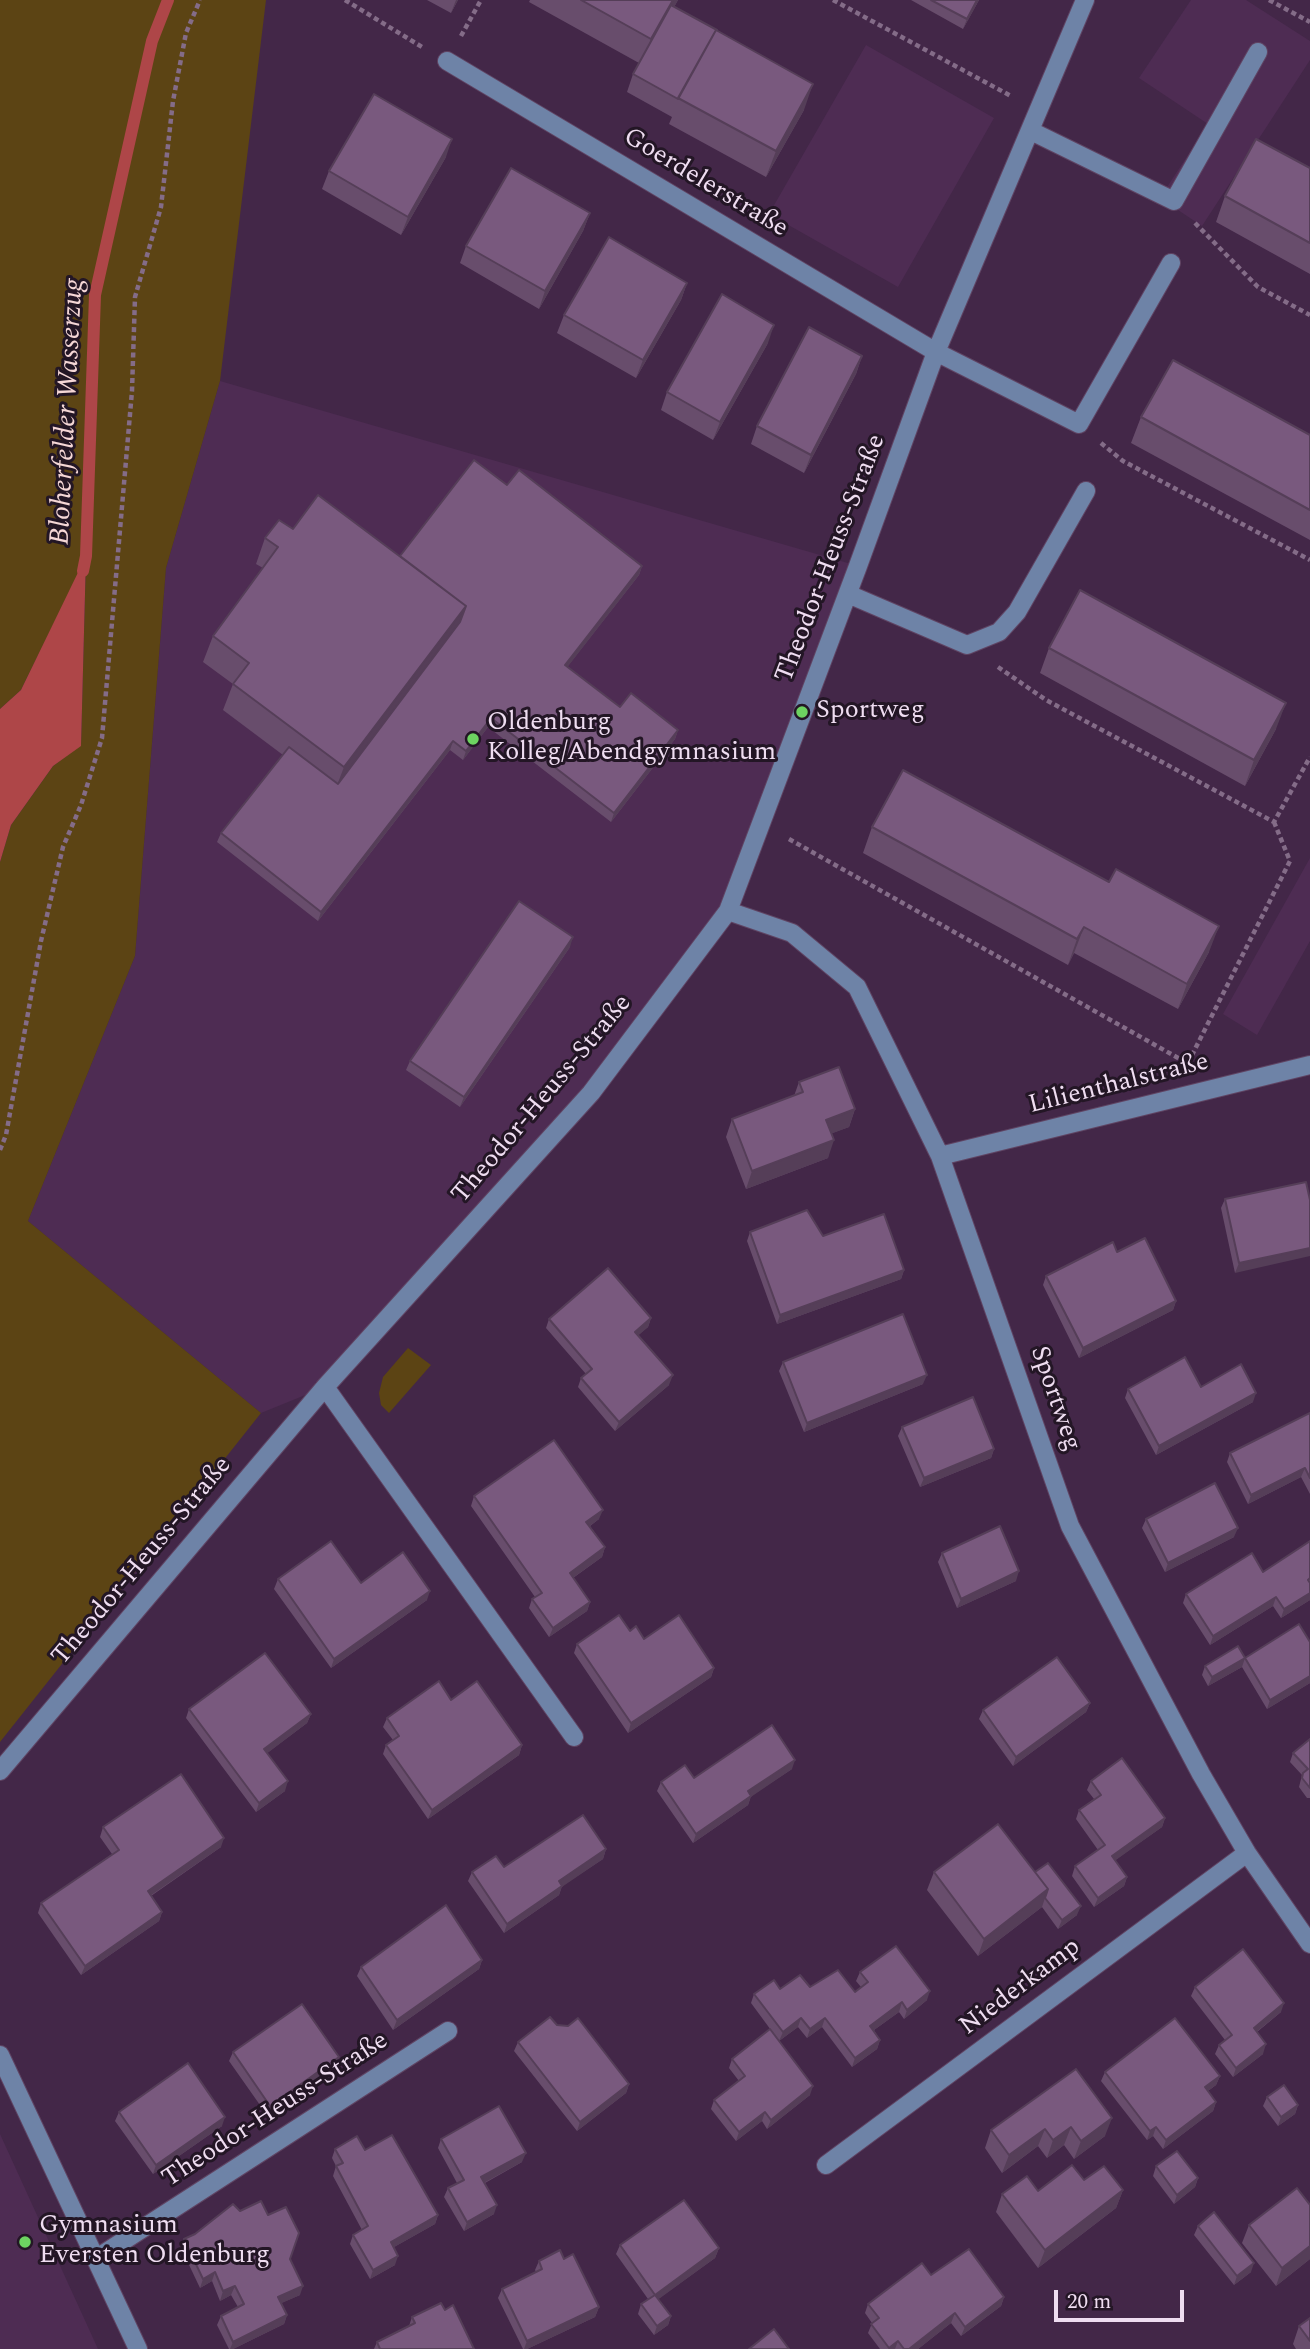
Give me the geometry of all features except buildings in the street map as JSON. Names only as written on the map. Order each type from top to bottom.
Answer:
[{"type":"street","name":"Theodor-Heuss-Straße","points":[[0,1771],[325,1388],[591,1093],[727,911],[848,594],[936,352],[1085,0]]},
{"type":"street","points":[[1031,131],[1174,201],[1258,52]]},
{"type":"street","name":"Goerdelerstraße","points":[[447,61],[936,352],[1079,424]]},
{"type":"street","points":[[1079,424],[1171,263]]},
{"type":"street","points":[[848,594],[967,645],[999,632],[1017,612],[1086,491]]},
{"type":"street","name":"Sportweg","points":[[727,911],[792,933],[857,987],[940,1156],[1070,1525],[1201,1774],[1247,1853],[1310,1944]]},
{"type":"street","name":"Lilienthalstraße","points":[[940,1156],[1310,1065]]},
{"type":"street","points":[[325,1388],[574,1737]]},
{"type":"street","name":"Niederkamp","points":[[826,2165],[1247,1853]]},
{"type":"street","name":"Theodor-Heuss-Straße","points":[[97,2258],[448,2031]]},
{"type":"street","points":[[0,2055],[138,2349]]},
{"type":"path","points":[[0,1150],[6,1135],[41,941],[63,847],[82,805],[102,738],[132,391],[135,298],[162,207],[173,101],[186,33],[200,0]]},
{"type":"path","points":[[345,0],[447,61],[481,0]]},
{"type":"path","points":[[833,0],[1039,111]]},
{"type":"path","points":[[1269,0],[1310,22]]},
{"type":"path","points":[[1174,201],[1258,287],[1310,315]]},
{"type":"path","points":[[1079,424],[1123,461],[1310,560]]},
{"type":"path","points":[[967,645],[1046,700],[1273,822],[1290,861],[1169,1099]]},
{"type":"path","points":[[1273,822],[1310,757]]},
{"type":"path","points":[[761,822],[1188,1064]]},
{"type":"shaded area","points":[[0,0],[266,0],[220,381],[166,568],[135,956],[28,1221],[261,1413],[0,1742],[0,862],[11,825],[53,766],[81,745],[86,558],[21,690],[0,709]]},
{"type":"shaded area","points":[[1191,0],[1246,0],[1310,41],[1310,60],[1202,226],[1160,198],[1208,124],[1139,78]]},
{"type":"shaded area","points":[[866,45],[994,118],[898,287],[769,214]]},
{"type":"shaded area","name":"Oldenburg Kolleg/Abendgymnasium","points":[[220,381],[858,566],[728,911],[591,1093],[325,1387],[261,1413],[28,1221],[135,956],[166,568]]},
{"type":"shaded area","points":[[86,556],[81,746],[53,766],[11,825],[0,862],[0,709],[21,690]]},
{"type":"shaded area","points":[[1310,858],[1310,941],[1257,1035],[1223,1014]]},
{"type":"shaded area","points":[[408,1348],[431,1365],[389,1413],[381,1405],[379,1393],[383,1377]]},
{"type":"shaded area","name":"Gymnasium Eversten Oldenburg","points":[[0,2134],[98,2349],[0,2349]]},
{"type":"waterway","name":"Bloherfelder Wasserzug","points":[[83,571],[86,556],[95,295],[152,41],[168,0]]},
{"type":"place","name":"Sportweg","points":[[802,712]]},
{"type":"place","name":"Oldenburg Kolleg/Abendgymnasium","points":[[473,739]]},
{"type":"place","name":"Gymnasium Eversten Oldenburg","points":[[25,2242]]}]
